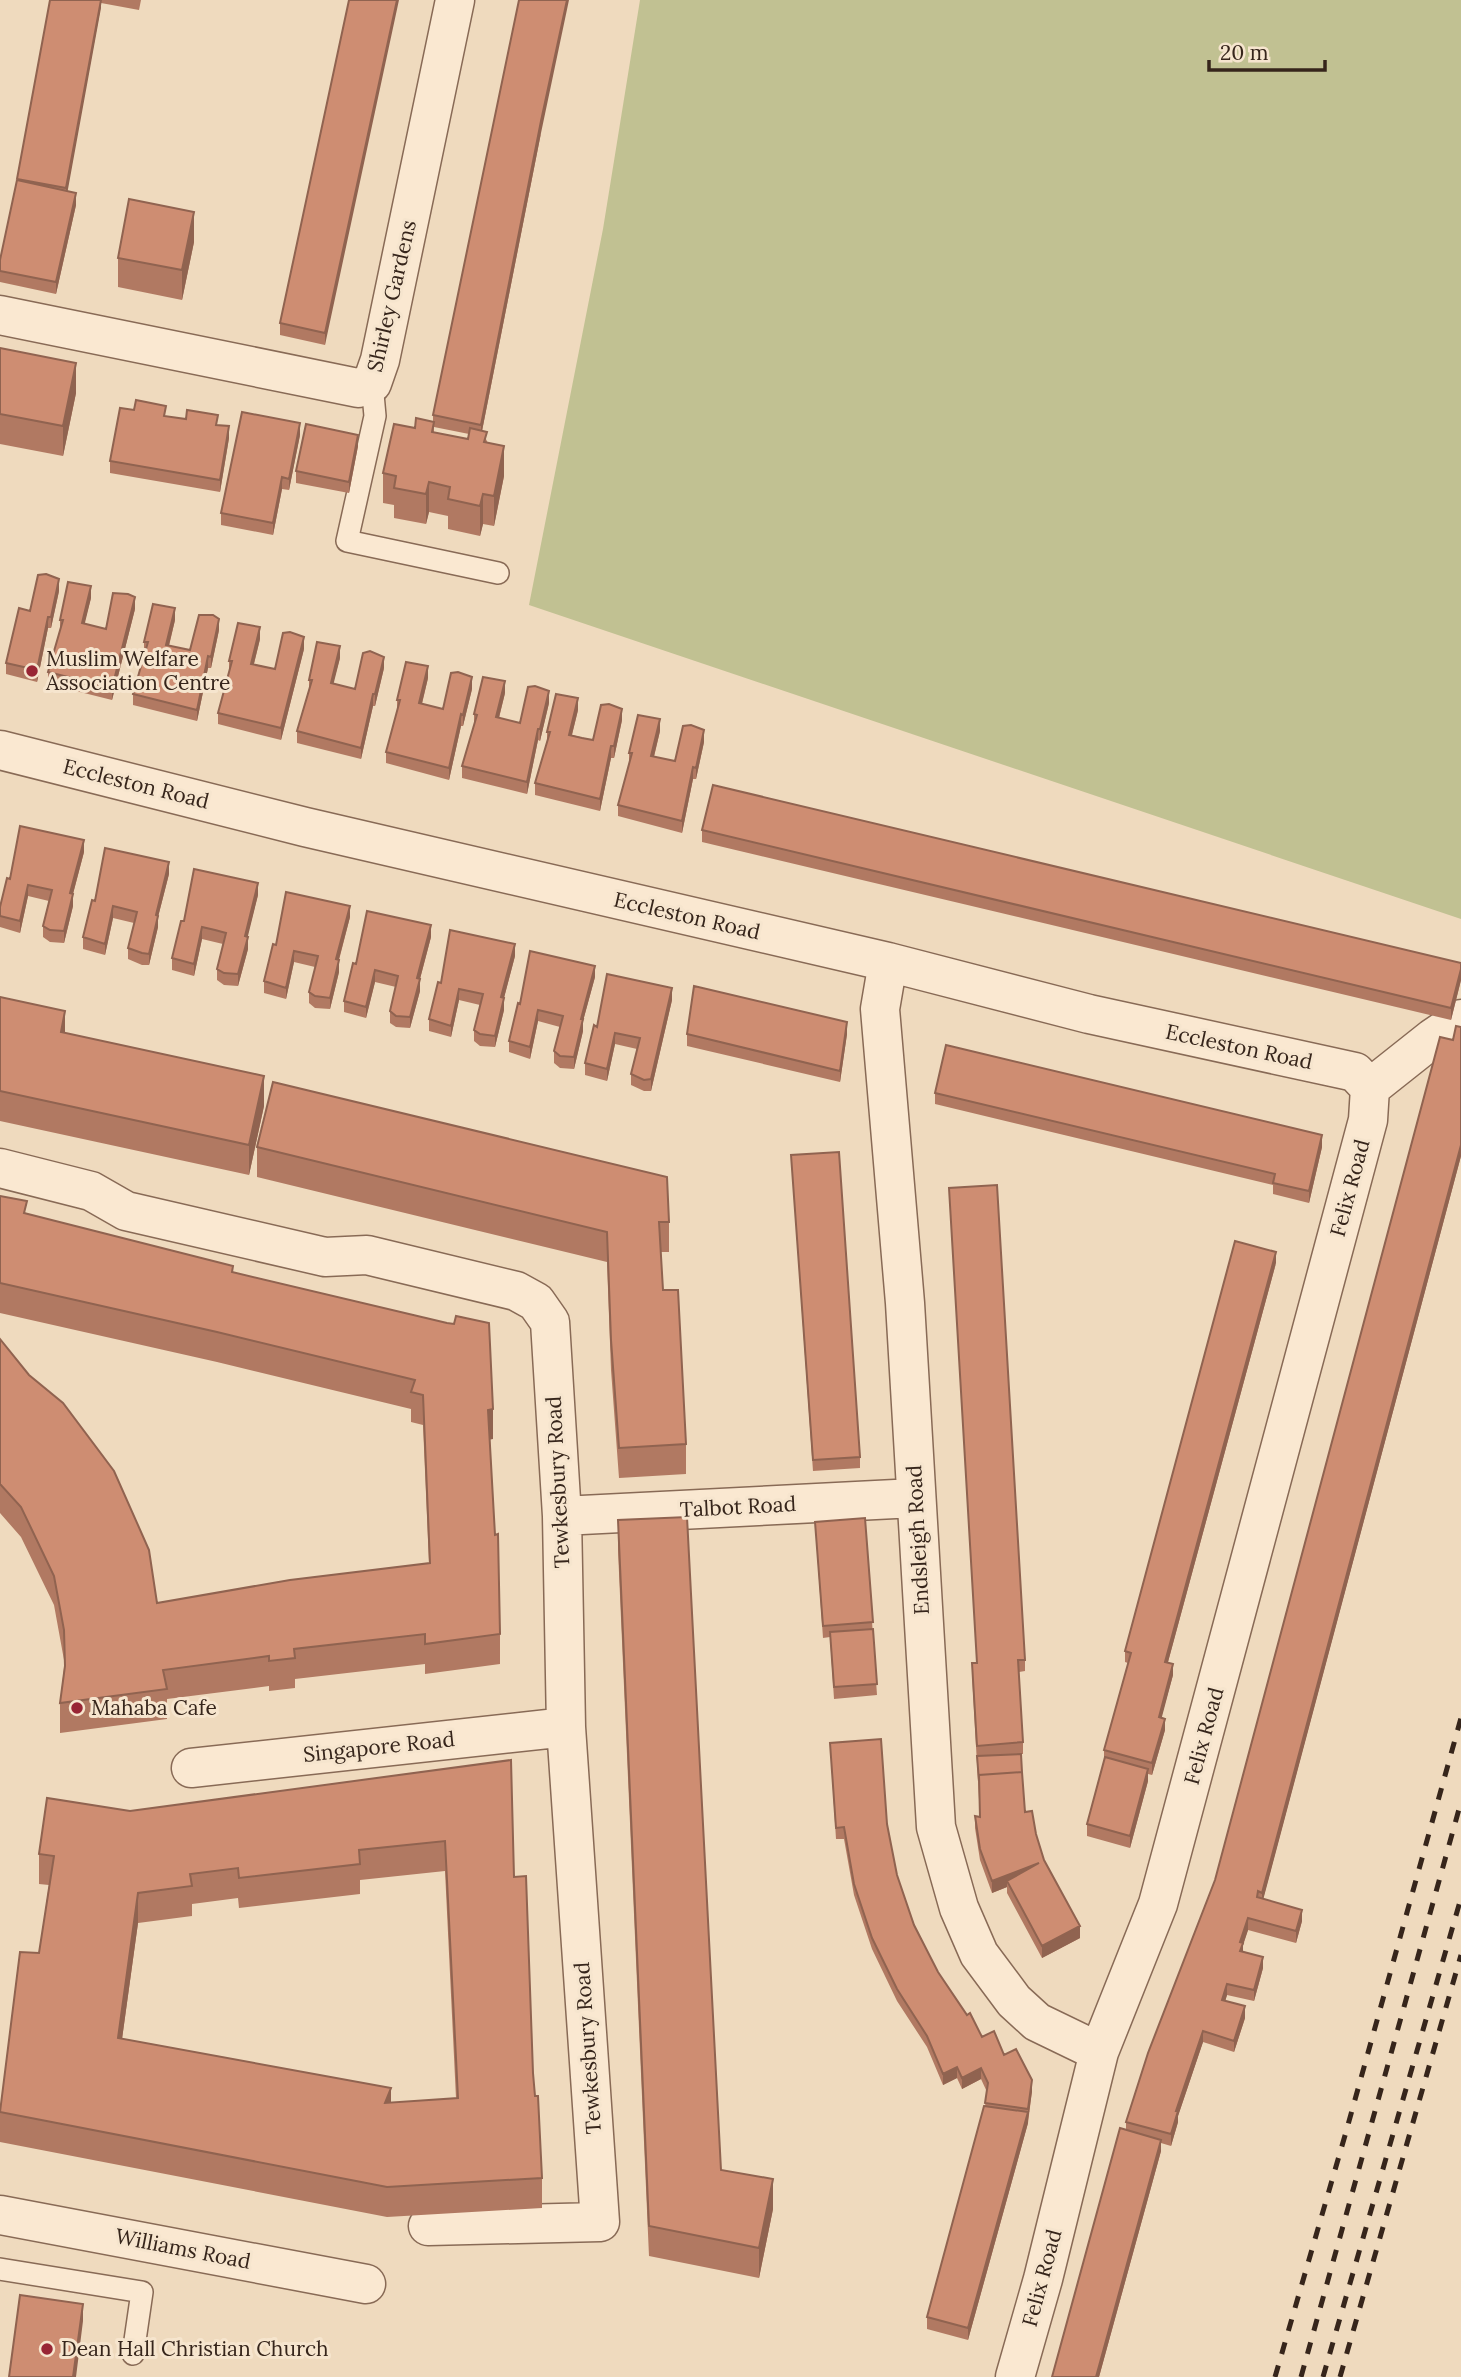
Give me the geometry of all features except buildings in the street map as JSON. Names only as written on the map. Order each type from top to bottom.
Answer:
[{"type":"street","name":"Shirley Gardens","points":[[0,316],[358,388],[372,383],[380,360],[455,0]]},
{"type":"street","name":"Eccleston Road","points":[[0,750],[318,830],[888,962],[1089,1014],[1355,1072],[1370,1088]]},
{"type":"street","name":"Endsleigh Road","points":[[888,962],[880,1009],[905,1303],[936,1827],[959,1908],[979,1954],[1014,2001],[1037,2022],[1099,2052]]},
{"type":"street","points":[[1370,1088],[1461,1019]]},
{"type":"street","name":"Felix Road","points":[[1015,2377],[1043,2279],[1099,2052],[1158,1904],[1368,1120],[1370,1088]]},
{"type":"street","name":"Tewkesbury Road","points":[[0,1168],[91,1191],[127,1211],[325,1257],[367,1255],[516,1290],[536,1302],[550,1322],[562,1516],[566,1727],[600,2222],[428,2226]]},
{"type":"street","name":"Talbot Road","points":[[562,1516],[915,1498]]},
{"type":"street","name":"Singapore Road","points":[[191,1768],[566,1727]]},
{"type":"street","name":"Williams Road","points":[[0,2215],[366,2284]]},
{"type":"lane","points":[[372,383],[375,415],[347,541],[498,573]]},
{"type":"lane","points":[[0,2269],[142,2292],[134,2354]]},
{"type":"green space","points":[[640,0],[1461,0],[1461,919],[529,605],[603,229]]},
{"type":"railway","points":[[1275,2377],[1461,1718]]},
{"type":"railway","points":[[1301,2377],[1461,1802]]},
{"type":"railway","points":[[1323,2377],[1461,1898]]},
{"type":"railway","points":[[1340,2377],[1461,1955]]},
{"type":"place","name":"Muslim Welfare Association Centre","points":[[32,671]]},
{"type":"place","name":"Mahaba Cafe","points":[[77,1708]]},
{"type":"place","name":"Dean Hall Christian Church","points":[[47,2349]]}]
